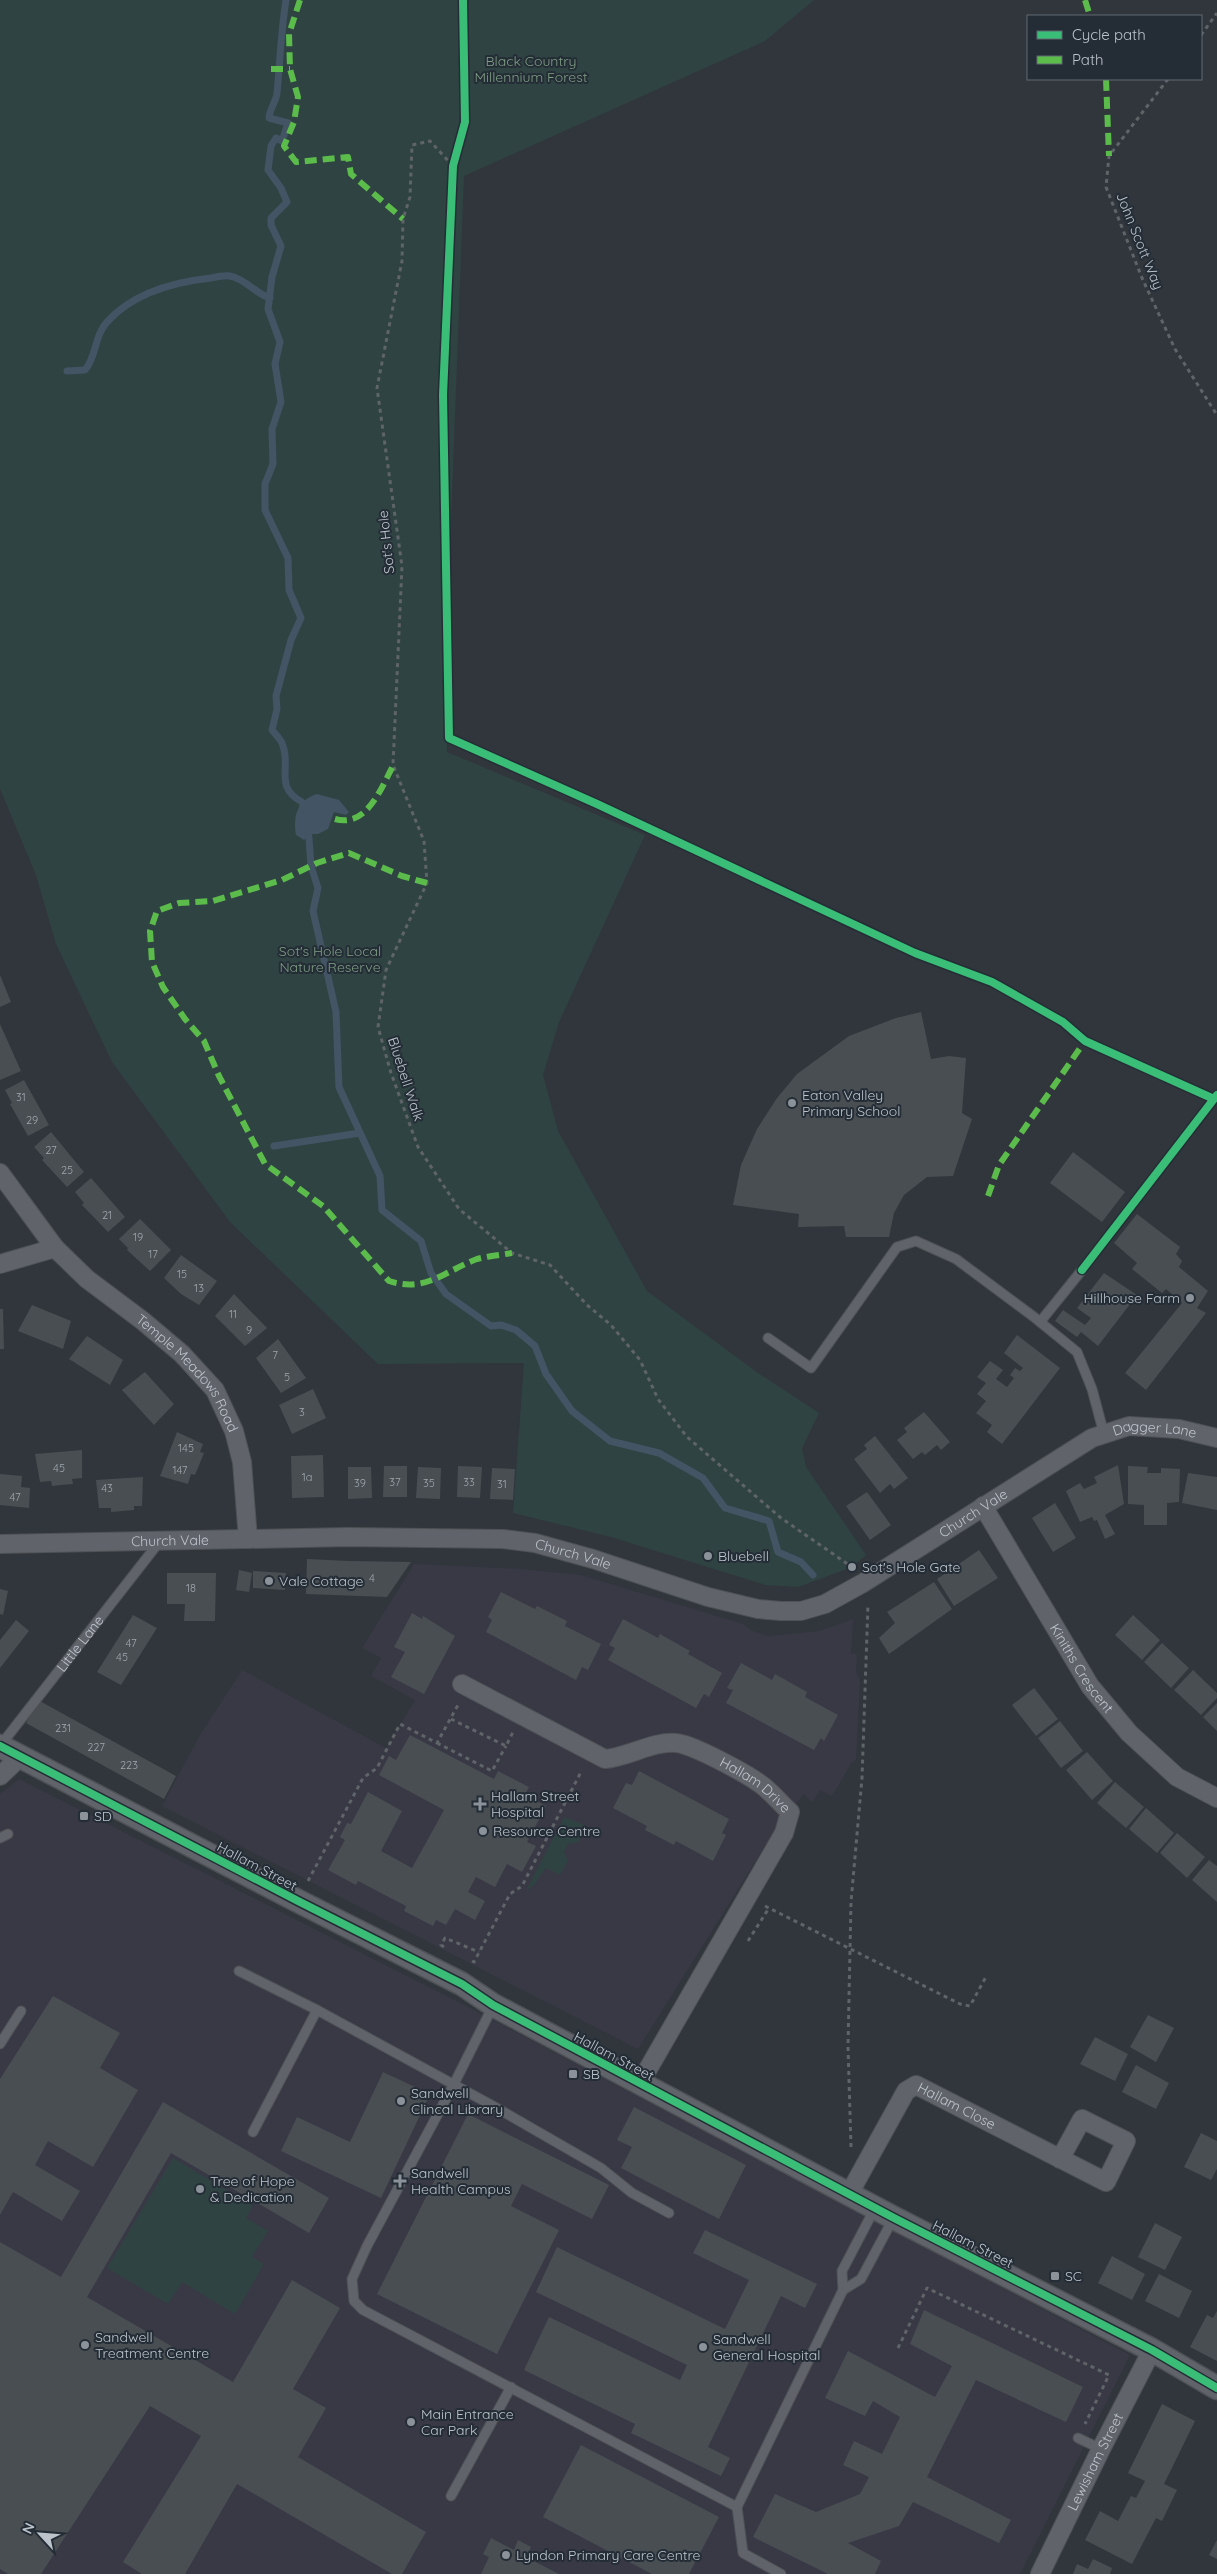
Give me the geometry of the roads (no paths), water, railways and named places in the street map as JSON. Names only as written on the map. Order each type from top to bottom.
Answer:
[{"type":"street","name":"Temple Meadows Road","points":[[0,1173],[55,1248],[87,1279],[143,1321],[182,1354],[215,1390],[234,1431],[242,1462],[248,1539]]},
{"type":"street","points":[[0,1264],[55,1248]]},
{"type":"street","name":"Dagger Lane","points":[[1098,1436],[1129,1426],[1179,1429],[1217,1438]]},
{"type":"street","name":"Church Vale","points":[[0,1544],[349,1537],[503,1539],[528,1542],[593,1559],[708,1598],[758,1609],[801,1611],[865,1591],[983,1506],[1098,1436]]},
{"type":"street","name":"Kiniths Crescent","points":[[983,1506],[1090,1686],[1128,1733],[1177,1777],[1217,1798]]},
{"type":"street","name":"Hallam Drive","points":[[465,1686],[605,1759],[622,1757],[659,1744],[678,1743],[701,1752],[760,1784],[790,1812],[784,1833],[640,2084]]},
{"type":"street","name":"Little Lane","points":[[0,1776],[6,1750]]},
{"type":"street","name":"Hallam Street","points":[[6,1750],[159,1827],[298,1902],[462,1984],[493,2005],[640,2084],[884,2213],[1152,2350],[1217,2388]]},
{"type":"street","name":"Hallam Close","points":[[849,2194],[906,2091],[916,2085],[1060,2159]]},
{"type":"street","name":"Lewisham Street","points":[[1040,2574],[1152,2350]]},
{"type":"lane","points":[[768,1338],[811,1368],[897,1247],[916,1241],[956,1259],[1077,1352],[1092,1389],[1098,1436]]},
{"type":"lane","points":[[1040,1322],[1082,1270]]},
{"type":"lane","name":"Little Lane","points":[[6,1750],[160,1541]]},
{"type":"lane","points":[[239,1971],[317,2010],[454,2084],[580,2155],[601,2168],[632,2193],[670,2213]]},
{"type":"lane","points":[[493,2005],[454,2084],[367,2246],[352,2280],[354,2301],[363,2310],[737,2507]]},
{"type":"lane","points":[[253,2132],[317,2010]]},
{"type":"lane","points":[[0,2044],[21,2011]]},
{"type":"lane","points":[[843,2290],[861,2279],[884,2213]]},
{"type":"lane","points":[[782,2574],[743,2553],[737,2507],[843,2290],[842,2271],[884,2213]]},
{"type":"lane","points":[[451,2496],[511,2387]]},
{"type":"lane","points":[[1078,2438],[1101,2449]]},
{"type":"water","points":[[317,794],[339,800],[349,812],[346,815],[334,812],[328,829],[318,834],[310,834],[304,840],[296,835],[296,815],[305,800]]},
{"type":"waterway","points":[[286,0],[277,93],[269,118],[288,123],[282,141],[276,138],[271,146],[268,170],[281,188],[287,202],[271,218],[271,225],[281,246],[272,277],[268,309],[280,342],[275,364],[281,402],[272,429],[273,464],[265,484],[265,510],[288,558],[289,590],[301,618],[291,640],[276,696],[277,709],[272,730],[283,746],[285,777],[288,790],[302,802],[304,810]]},
{"type":"waterway","points":[[67,371],[85,370],[92,359],[100,333],[107,322],[129,303],[155,291],[183,282],[228,276],[235,277],[270,298]]},
{"type":"waterway","points":[[308,825],[311,866],[318,888],[313,911],[336,1012],[339,1087],[380,1176],[382,1210],[421,1241],[431,1273],[446,1294],[491,1326],[501,1325],[516,1330],[535,1346],[546,1374],[572,1411],[610,1441],[659,1453],[703,1478],[725,1508],[769,1521],[778,1552],[801,1562],[813,1575]]},
{"type":"waterway","points":[[274,1146],[360,1133]]},
{"type":"place","name":"Eaton Valley Primary School","points":[[792,1103]]},
{"type":"place","name":"Hillhouse Farm","points":[[1190,1298]]},
{"type":"place","name":"Bluebell","points":[[708,1556]]},
{"type":"place","name":"Sot's Hole Gate","points":[[852,1567]]},
{"type":"place","name":"Vale Cottage","points":[[269,1581]]},
{"type":"place","name":"Hallam Street Hospital","points":[[480,1804]]},
{"type":"place","name":"SD","points":[[84,1816]]},
{"type":"place","name":"Resource Centre","points":[[483,1831]]},
{"type":"place","name":"SB","points":[[573,2074]]},
{"type":"place","name":"Sandwell Clincal Library","points":[[401,2101]]},
{"type":"place","name":"Sandwell Health Campus","points":[[400,2181]]},
{"type":"place","name":"Tree of Hope & Dedication","points":[[200,2189]]},
{"type":"place","name":"SC","points":[[1055,2276]]},
{"type":"place","name":"Sandwell Treatment Centre","points":[[85,2345]]},
{"type":"place","name":"Sandwell General Hospital","points":[[703,2347]]},
{"type":"place","name":"Main Entrance Car Park","points":[[411,2422]]},
{"type":"place","name":"Lyndon Primary Care Centre","points":[[506,2555]]},
{"type":"park label","name":"Black Country Millennium Forest","points":[[531,69]]},
{"type":"park label","name":"Sot's Hole Local Nature Reserve","points":[[330,960]]}]
